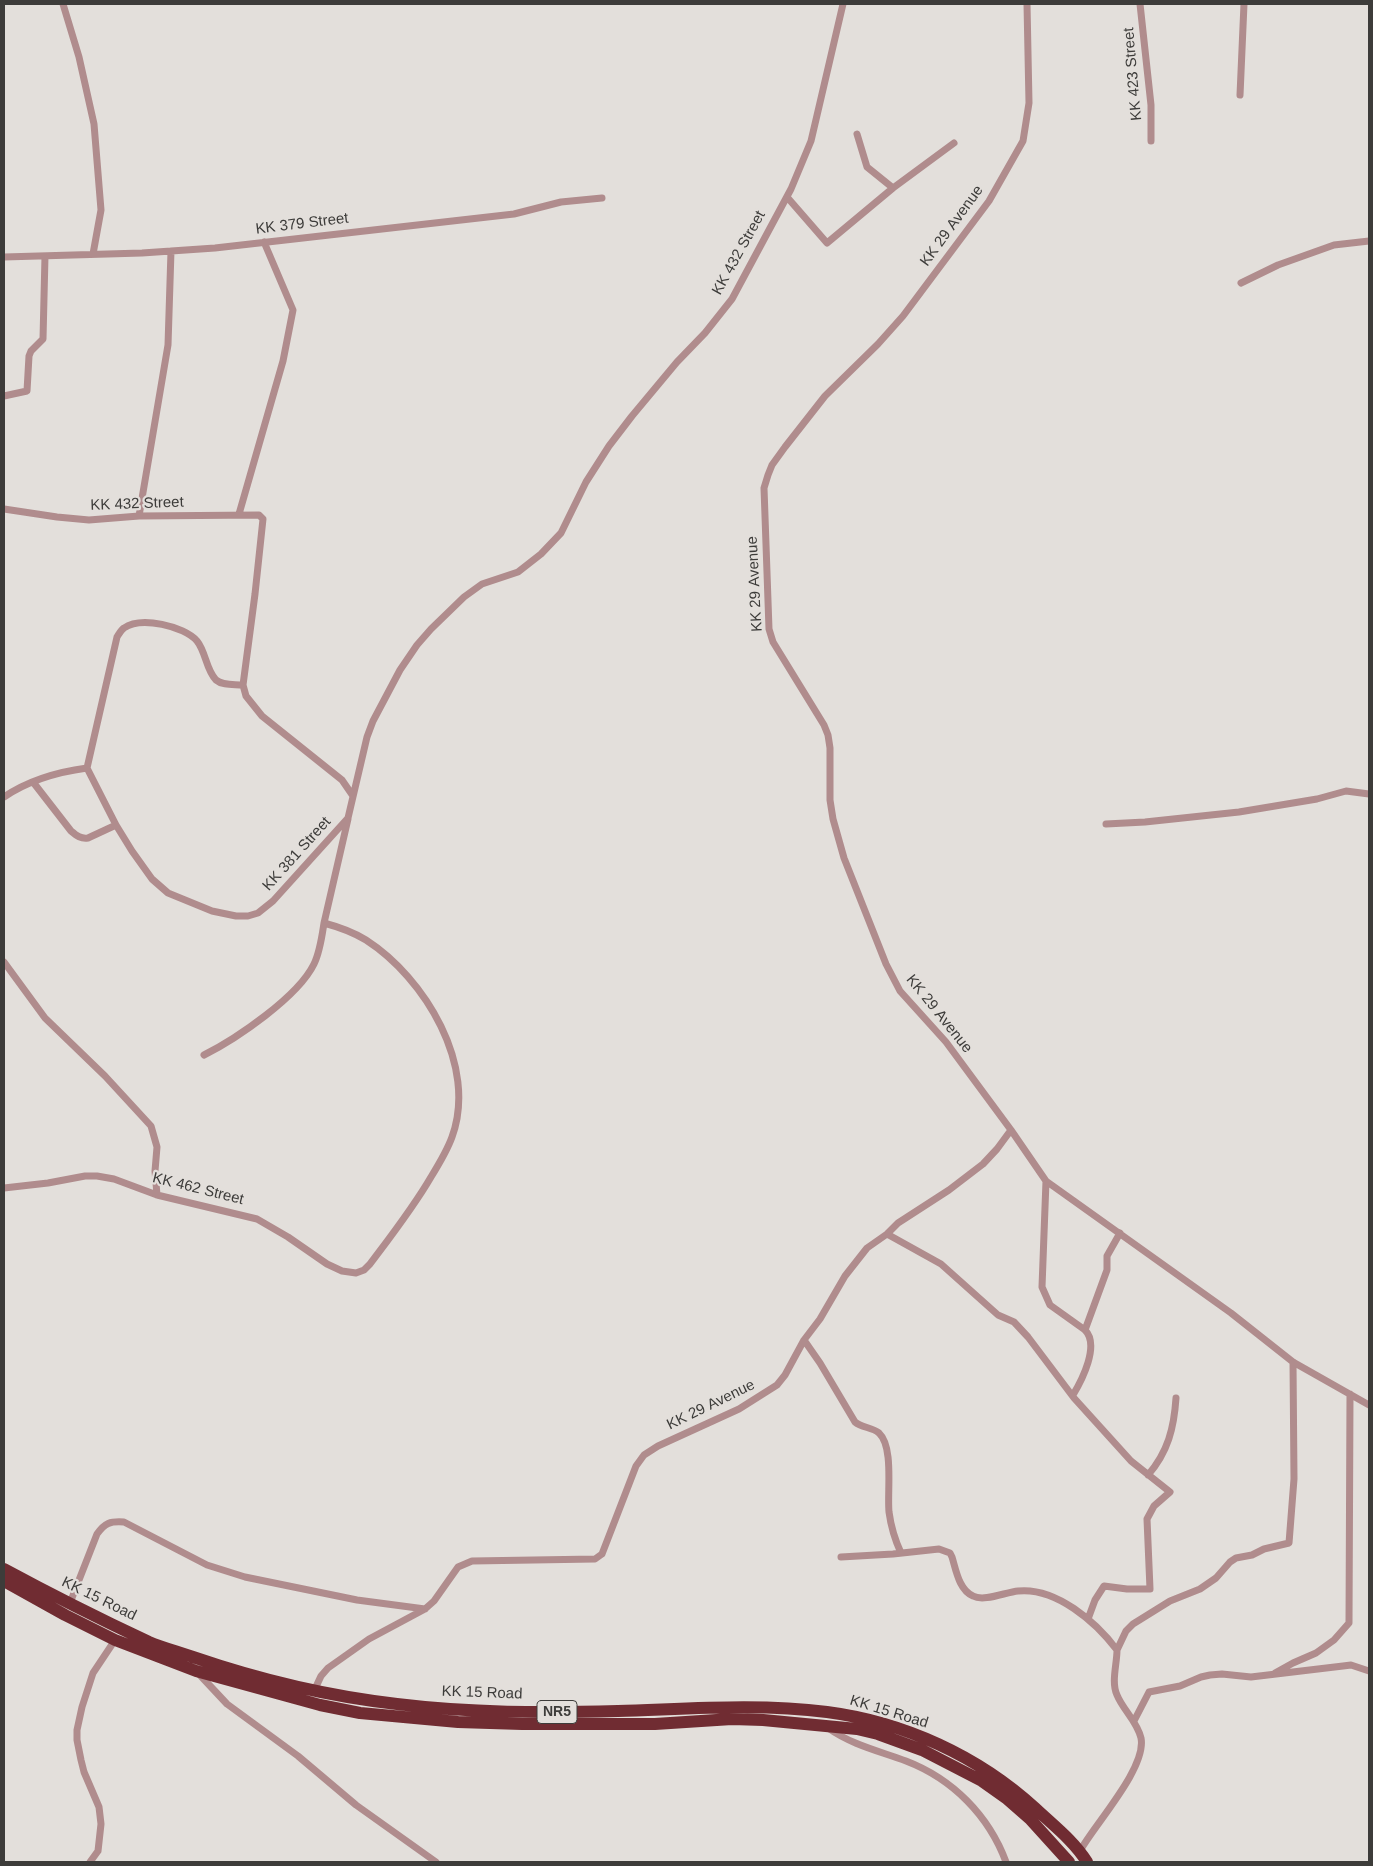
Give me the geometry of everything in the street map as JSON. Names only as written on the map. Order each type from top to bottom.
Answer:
[{"type":"highway","name":"KK 15 Road","points":[[4,1569],[115,1640],[196,1671],[320,1705],[352,1711],[458,1722],[655,1724],[763,1720],[856,1729],[878,1734],[922,1750],[956,1766],[1006,1798],[1030,1819],[1069,1862]]},
{"type":"highway","name":"KK 15 Road","points":[[4,1581],[152,1643],[222,1667],[314,1692],[397,1704],[490,1711],[618,1711],[746,1707],[818,1711],[857,1717],[908,1732],[970,1760],[999,1779],[1024,1799],[1080,1850],[1088,1862]]},
{"type":"street","points":[[63,4],[79,57],[94,124],[100,210],[93,254]]},
{"type":"street","name":"KK 432 Street","points":[[561,533],[586,482],[609,446],[677,362],[705,333],[732,299],[787,196],[811,140],[843,4]]},
{"type":"street","name":"KK 29 Avenue","points":[[314,1692],[321,1676],[328,1668],[369,1639],[425,1609],[434,1600],[458,1567],[464,1563],[472,1561],[599,1558],[636,1466],[644,1455],[658,1446],[738,1409],[770,1390],[785,1375],[804,1340],[820,1319],[845,1276],[866,1248],[983,1164],[1011,1130],[946,1042],[900,991],[886,964],[851,876],[833,820],[830,800],[830,748],[828,735],[824,725],[773,642],[769,629],[764,488],[772,465],[819,403],[903,316],[989,201],[1023,141],[1029,103],[1027,4]]},
{"type":"street","name":"KK 423 Street","points":[[1140,4],[1151,105],[1151,141]]},
{"type":"street","points":[[1240,95],[1244,4]]},
{"type":"street","points":[[857,134],[867,167],[893,188]]},
{"type":"street","points":[[787,196],[827,243],[893,188],[954,143]]},
{"type":"street","name":"KK 379 Street","points":[[4,257],[215,248],[514,214],[561,202],[602,198]]},
{"type":"street","points":[[1241,283],[1278,265],[1334,246],[1369,241]]},
{"type":"street","points":[[239,514],[283,361],[293,310],[264,242]]},
{"type":"street","points":[[139,516],[168,345],[171,251]]},
{"type":"street","points":[[4,396],[27,391],[29,356],[43,339],[45,256]]},
{"type":"street","name":"KK 432 Street","points":[[4,509],[90,520],[139,516],[259,515],[263,519],[243,685]]},
{"type":"street","name":"KK 381 Street","points":[[87,768],[116,825],[152,879],[168,893],[212,911],[236,916],[248,916],[258,913],[273,901],[348,818],[367,737],[373,721],[400,670],[417,645],[464,597],[482,584],[518,572],[541,554],[561,533]]},
{"type":"street","points":[[4,797],[33,782],[63,771],[87,768],[117,637],[122,628],[133,624],[162,624],[189,634],[197,641],[215,679],[224,684],[243,685],[246,696],[262,716],[336,775],[353,796]]},
{"type":"street","points":[[33,782],[71,831],[83,839],[116,825]]},
{"type":"street","points":[[1106,824],[1145,822],[1239,812],[1316,799],[1346,791],[1369,794]]},
{"type":"street","points":[[204,1055],[219,1048],[257,1022],[301,982],[315,962],[348,818]]},
{"type":"street","name":"KK 462 Street","points":[[4,1188],[48,1183],[85,1176],[114,1179],[157,1195],[257,1220],[288,1237],[327,1264],[342,1271],[356,1273],[364,1270],[418,1198],[443,1157],[456,1124],[458,1084],[455,1062],[441,1024],[408,977],[385,954],[366,940],[346,929],[324,923]]},
{"type":"street","points":[[4,962],[44,1018],[105,1076],[151,1126],[157,1147],[155,1170],[157,1195]]},
{"type":"street","points":[[1011,1130],[1046,1181],[1231,1313],[1293,1362],[1369,1405]]},
{"type":"street","points":[[1046,1181],[1042,1287],[1050,1306],[1085,1330],[1090,1335],[1092,1341],[1085,1375],[1073,1395]]},
{"type":"street","points":[[1085,1330],[1107,1270],[1107,1256],[1120,1233]]},
{"type":"street","points":[[887,1234],[941,1264],[998,1315],[1014,1322],[1130,1461],[1170,1492],[1154,1506],[1147,1519],[1150,1589],[1104,1586],[1095,1600],[1088,1619]]},
{"type":"street","points":[[804,1340],[855,1422],[879,1434],[882,1438],[889,1456],[887,1483],[893,1537],[901,1553]]},
{"type":"street","points":[[1080,1850],[1122,1792],[1140,1751],[1141,1739],[1134,1721],[1120,1700],[1115,1688],[1117,1650],[1126,1631],[1133,1624],[1170,1601],[1200,1589],[1216,1578],[1236,1558],[1289,1543],[1294,1479],[1293,1362]]},
{"type":"street","points":[[1274,1673],[1293,1662],[1316,1653],[1334,1640],[1349,1623],[1350,1394]]},
{"type":"street","points":[[1148,1476],[1160,1462],[1168,1446],[1175,1419],[1176,1398]]},
{"type":"street","points":[[67,1609],[98,1534],[104,1524],[111,1521],[124,1522],[207,1565],[246,1577],[358,1600],[425,1609]]},
{"type":"street","points":[[841,1556],[939,1549],[950,1553],[961,1584],[974,1597],[983,1598],[1019,1591],[1032,1591],[1057,1600],[1088,1619],[1117,1650]]},
{"type":"street","points":[[90,1862],[98,1851],[101,1824],[99,1807],[82,1766],[77,1730],[93,1673],[115,1640]]},
{"type":"street","points":[[1134,1721],[1149,1692],[1180,1686],[1210,1675],[1222,1674],[1252,1677],[1351,1665],[1369,1671]]},
{"type":"street","points":[[1359,1668],[1369,1666]]},
{"type":"street","points":[[196,1671],[226,1704],[298,1756],[356,1805],[436,1862]]},
{"type":"street","points":[[826,1726],[851,1742],[908,1762],[936,1775],[948,1784],[969,1802],[981,1816],[1000,1845],[1006,1862]]}]
